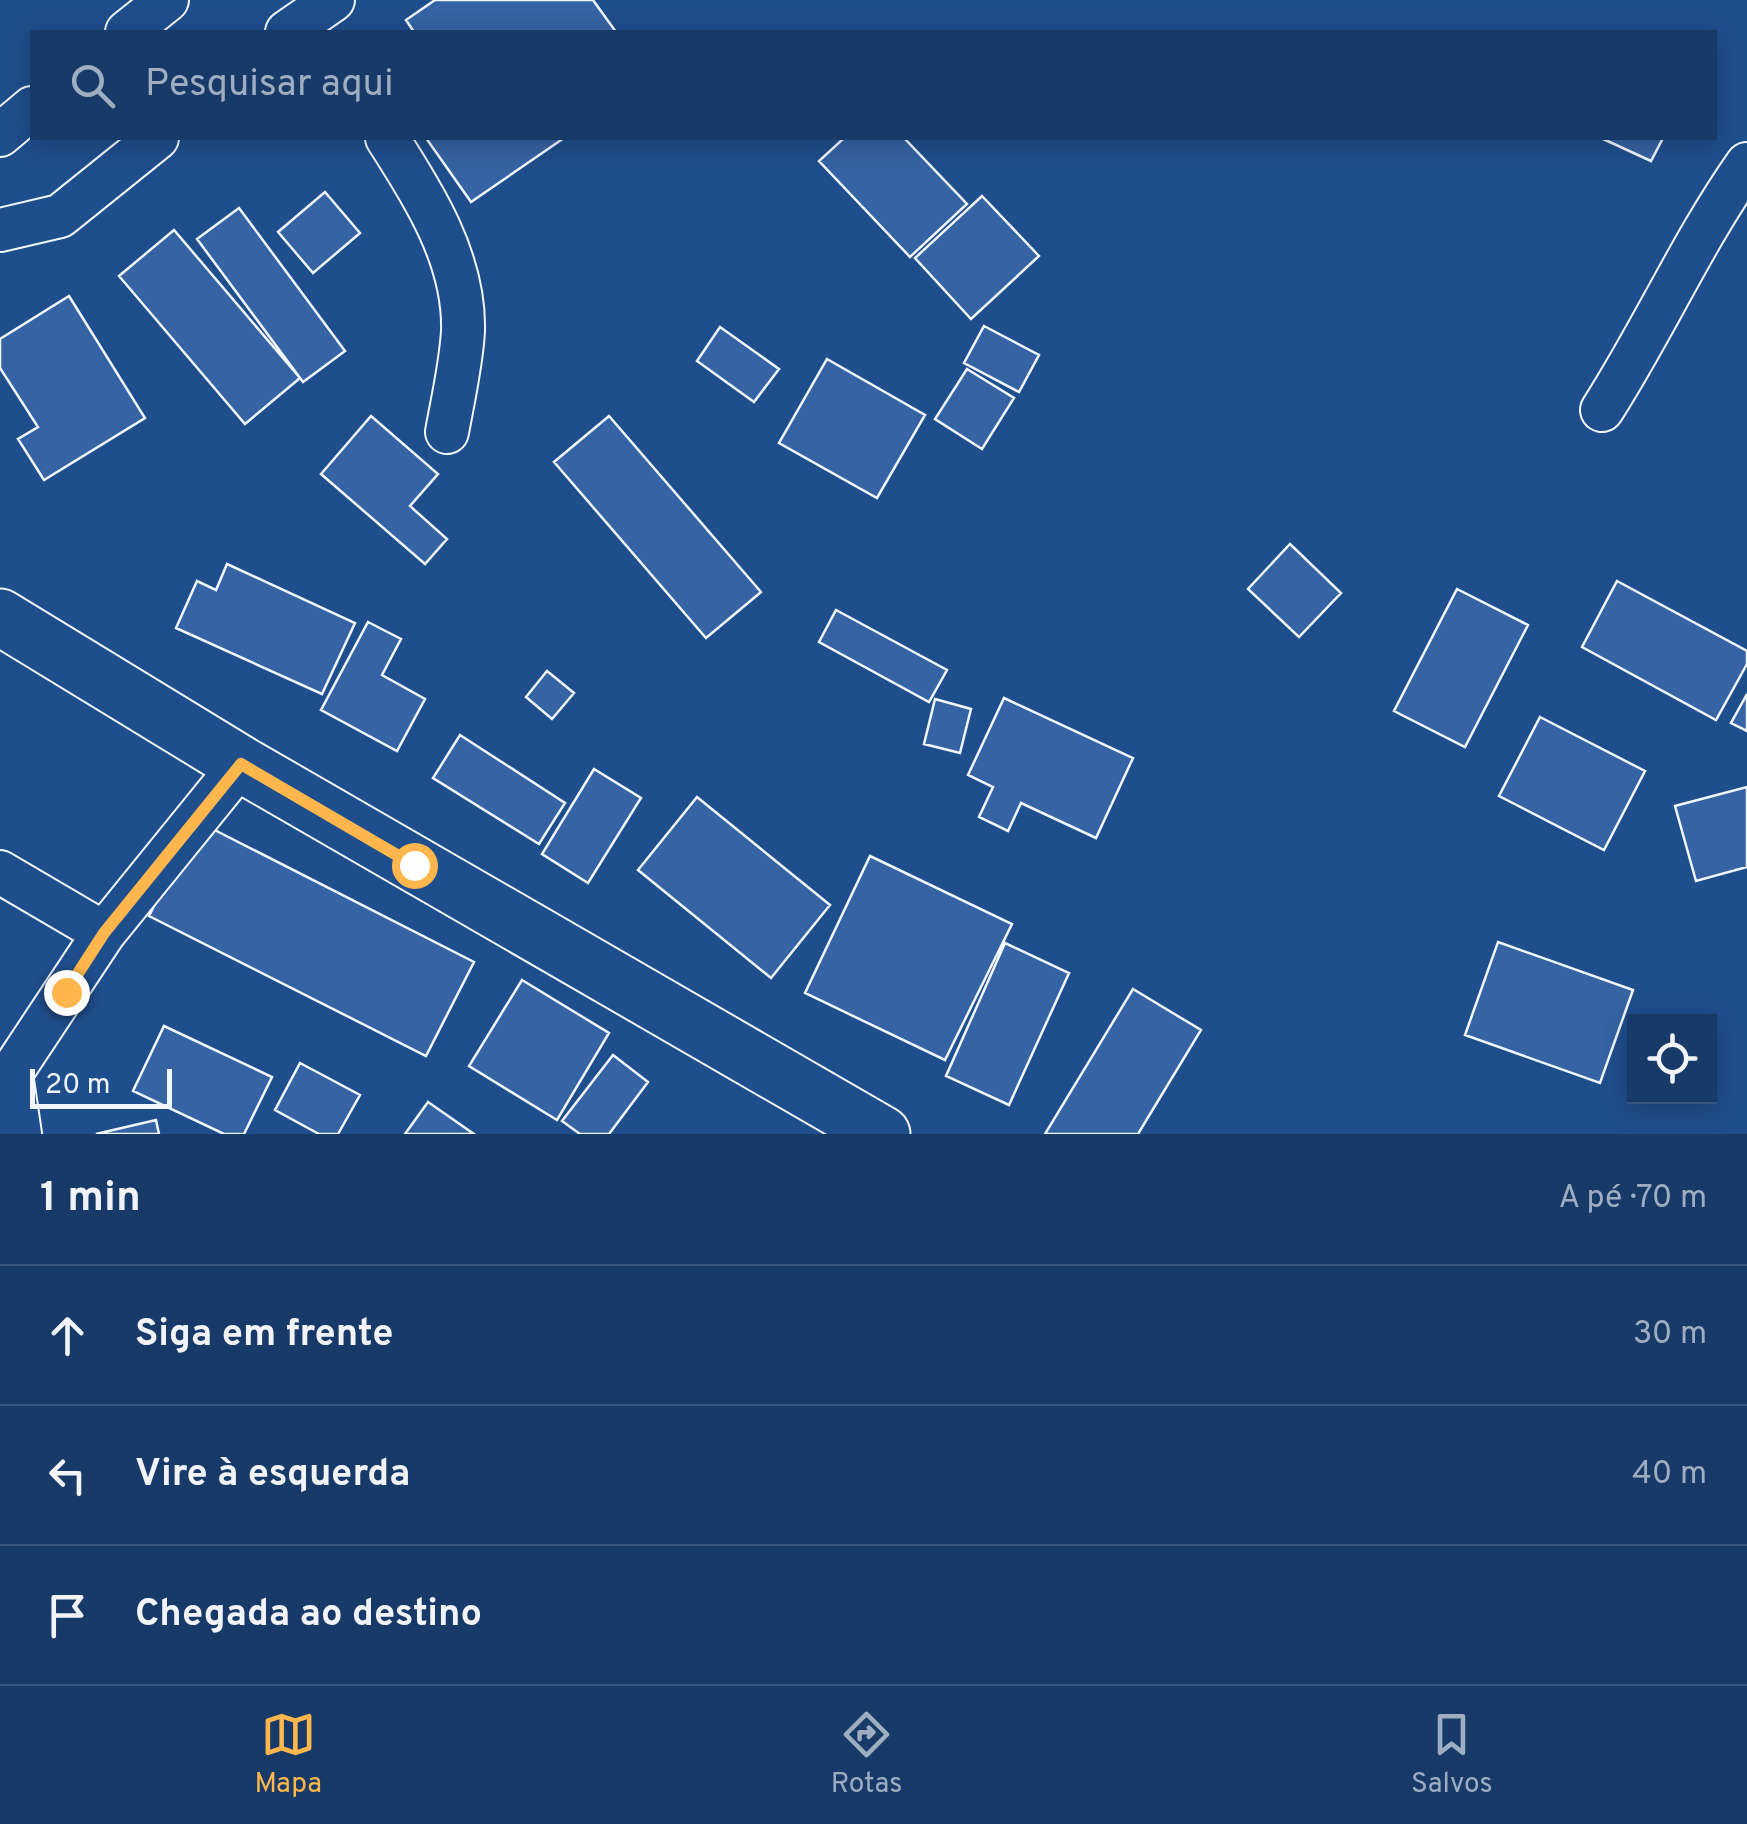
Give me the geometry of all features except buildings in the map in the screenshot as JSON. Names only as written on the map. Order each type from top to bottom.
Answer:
[{"type":"main road","points":[[0,617],[822,1120],[882,1134]]},
{"type":"street","points":[[130,30],[167,0]]},
{"type":"street","points":[[295,30],[333,0]]},
{"type":"street","points":[[0,134],[30,110]]},
{"type":"street","points":[[0,230],[60,216],[155,140]]},
{"type":"street","points":[[388,140],[428,202],[459,294],[463,328],[447,432]]},
{"type":"street","points":[[1602,410],[1633,361],[1705,224],[1747,164]]},
{"type":"street","points":[[20,1134],[6,1082],[104,933],[241,764]]},
{"type":"street","points":[[0,872],[104,933]]},
{"type":"route","points":[[66,992],[104,933],[241,764],[414,865]]}]
